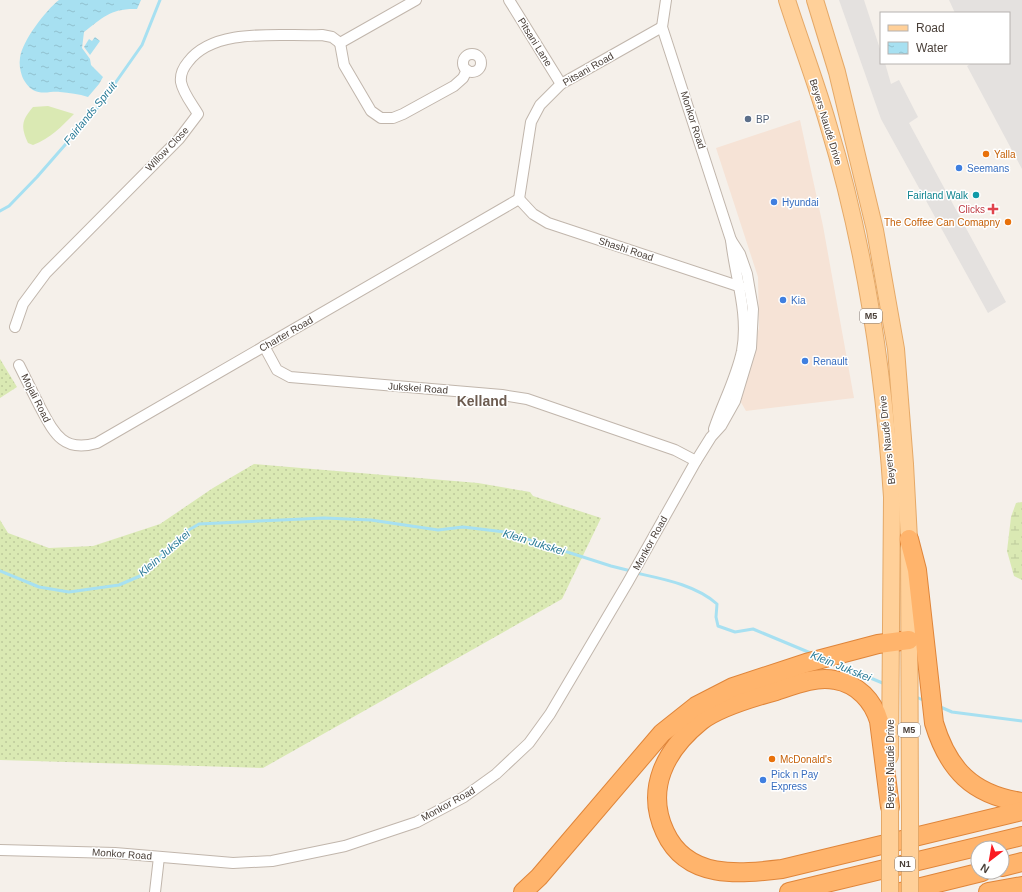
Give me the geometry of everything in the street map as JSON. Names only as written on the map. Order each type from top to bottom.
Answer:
[{"type":"highway","points":[[909,539],[917,570],[934,723],[940,742],[949,759],[959,773],[974,786],[989,794],[1004,799],[1022,802]]},
{"type":"highway","points":[[524,892],[540,877],[644,752],[662,733],[682,716],[713,696],[746,682],[806,663],[890,642],[909,640]]},
{"type":"highway","points":[[890,807],[880,721],[876,710],[863,694],[852,686],[836,680],[820,679],[744,700],[701,720],[683,739],[664,766],[658,781],[656,792],[660,822],[675,849],[683,857],[705,868],[719,872],[744,873],[782,869],[1022,811]]},
{"type":"highway","name":"N1","points":[[788,892],[1022,836]]},
{"type":"highway","points":[[1010,865],[1022,862]]},
{"type":"highway","points":[[901,892],[970,875]]},
{"type":"highway","points":[[988,892],[1022,886]]},
{"type":"main road","name":"Beyers Naudé Drive","points":[[787,0],[828,123],[857,238],[877,352],[890,461],[893,533],[890,642],[890,892]]},
{"type":"main road","name":"Beyers Naudé Drive","points":[[816,0],[837,72],[875,230],[896,349],[909,539],[910,892]]},
{"type":"street","points":[[416,0],[340,43],[344,65],[371,110],[381,118],[386,119],[398,116],[454,86],[463,78],[468,70]]},
{"type":"street","name":"Pitsani Lane","points":[[509,0],[561,84]]},
{"type":"street","name":"Monkor Road","points":[[0,850],[115,853],[233,863],[272,861],[345,846],[417,822],[464,797],[496,774],[518,754],[538,732],[628,582],[711,437],[732,386],[742,350],[743,323],[741,287],[733,257],[731,240],[662,27],[666,0]]},
{"type":"street","name":"Pitsani Road","points":[[519,199],[531,122],[540,105],[561,84],[662,27]]},
{"type":"street","name":"Willow Close","points":[[15,327],[22,304],[46,273],[179,139],[198,114],[183,88],[181,80],[182,72],[190,58],[210,44],[243,36],[322,35],[332,37],[340,43]]},
{"type":"street","name":"Shashi Road","points":[[519,199],[533,214],[548,223],[741,287]]},
{"type":"street","name":"Charter Road","points":[[52,431],[62,440],[77,447],[97,443],[519,199]]},
{"type":"street","name":"Monkor Road","points":[[711,437],[721,426],[735,401],[748,361],[752,337],[753,309],[750,287],[740,254],[731,240]]},
{"type":"street","name":"Jukskei Road","points":[[264,346],[277,370],[290,377],[502,395],[527,399],[675,450],[696,461]]},
{"type":"street","name":"Mojali Road","points":[[19,365],[52,431]]},
{"type":"street","points":[[155,892],[159,857]]},
{"type":"shaded area","points":[[839,0],[864,0],[880,49],[880,64],[885,64],[891,84],[899,80],[918,117],[909,123],[1006,302],[988,313],[881,119]]},
{"type":"shaded area","points":[[949,0],[1022,0],[1022,169],[967,66],[970,64],[1010,64],[1010,12],[955,12]]},
{"type":"shaded area","points":[[800,120],[823,226],[854,398],[746,411],[738,397],[759,328],[758,277],[716,148]]},
{"type":"green space","points":[[48,106],[74,114],[55,132],[45,139],[33,145],[28,143],[23,128],[26,116],[33,107]]},
{"type":"green space","points":[[0,359],[17,387],[0,398]]},
{"type":"green space","points":[[254,464],[478,483],[530,492],[533,496],[601,518],[562,599],[263,768],[0,760],[0,520],[8,533],[49,548],[93,546],[160,524],[213,488]]},
{"type":"green space","points":[[1022,502],[1022,580],[1014,576],[1007,551],[1011,517],[1016,503]]},
{"type":"water","points":[[59,0],[141,0],[137,9],[121,10],[108,14],[84,32],[82,48],[90,59],[91,65],[103,77],[88,97],[78,94],[60,92],[43,93],[36,91],[28,86],[21,74],[20,60],[25,43],[41,18]]},
{"type":"water","points":[[95,37],[100,41],[90,55],[84,47],[89,39],[92,41]]},
{"type":"waterway","name":"Fairlands Spruit","points":[[0,211],[9,206],[37,177],[99,106],[142,45],[160,0]]},
{"type":"waterway","name":"Klein Jukskei","points":[[0,571],[39,587],[69,592],[119,585],[140,576],[187,531],[199,524],[324,518],[371,520],[438,530],[463,527],[505,532],[631,571]]},
{"type":"waterway","name":"Klein Jukskei","points":[[636,573],[689,587],[709,597],[717,604],[716,617],[718,626],[735,632],[753,629],[813,654]]},
{"type":"waterway","name":"Klein Jukskei","points":[[834,663],[885,684]]},
{"type":"waterway","name":"Klein Jukskei","points":[[914,696],[925,701]]},
{"type":"waterway","name":"Klein Jukskei","points":[[938,706],[952,712],[1022,721]]},
{"type":"place","name":"BP","points":[[748,119]]},
{"type":"place","name":"Yalla","points":[[986,154]]},
{"type":"place","name":"Seemans","points":[[959,168]]},
{"type":"place","name":"Fairland Walk","points":[[976,195]]},
{"type":"place","name":"Hyundai","points":[[774,202]]},
{"type":"place","name":"Clicks","points":[[993,209]]},
{"type":"place","name":"The Coffee Can Comapny","points":[[1008,222]]},
{"type":"place","name":"Kia","points":[[783,300]]},
{"type":"place","name":"Renault","points":[[805,361]]},
{"type":"place","name":"McDonald's","points":[[772,759]]},
{"type":"place","name":"Pick n Pay Express","points":[[763,780]]},
{"type":"district","name":"Kelland","points":[[482,401]]}]
